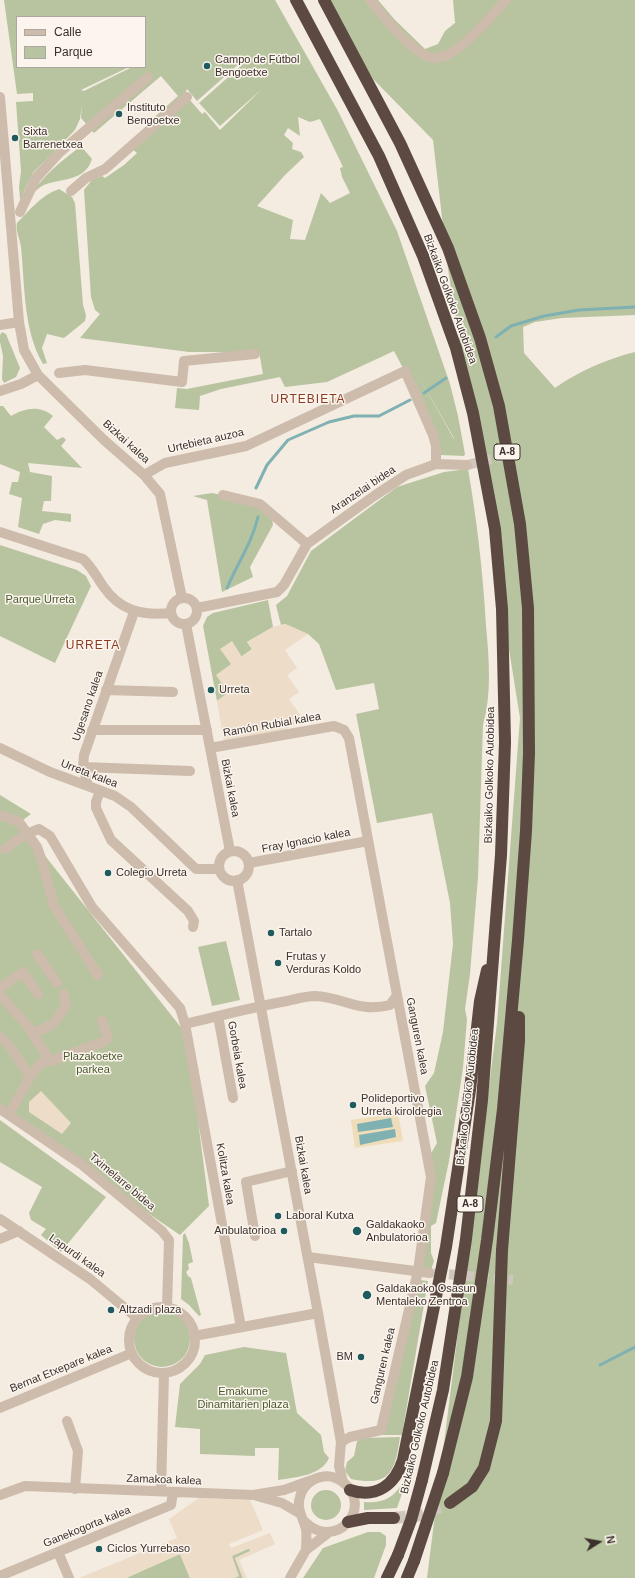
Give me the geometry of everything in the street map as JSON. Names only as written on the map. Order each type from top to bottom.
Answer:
[{"type":"highway","name":"Bizkaiko Golkoko Autobidea","points":[[296,0],[379,156],[423,256],[456,348],[473,413],[495,529],[502,609],[505,742],[497,926],[482,1100],[465,1246],[443,1390],[422,1480],[411,1520],[398,1555],[387,1578]]},
{"type":"highway","name":"Bizkaiko Golkoko Autobidea","points":[[324,0],[400,143],[448,248],[480,338],[499,406],[520,524],[528,608],[529,753],[518,940],[503,1109],[487,1240],[467,1377],[443,1473],[408,1578]]},
{"type":"highway","points":[[346,1486],[366,1493],[384,1488],[392,1482],[399,1471],[403,1460],[446,1247],[470,1090],[480,1001],[497,926]]},
{"type":"highway","points":[[450,1503],[472,1487],[484,1468],[496,1421],[502,1250],[518,1041],[518,940]]},
{"type":"highway","points":[[348,1522],[368,1518],[394,1518]]},
{"type":"street","points":[[370,0],[414,48],[427,57],[435,58],[445,57],[456,51],[506,0]]},
{"type":"street","points":[[20,212],[36,178],[59,153],[148,77]]},
{"type":"street","name":"Bizkai kalea","points":[[0,97],[3,174],[15,277],[13,282],[16,323],[24,350],[38,375],[104,440],[144,475],[160,494],[182,598]]},
{"type":"street","points":[[71,190],[187,97]]},
{"type":"street","points":[[0,326],[16,323]]},
{"type":"street","points":[[59,373],[85,370],[182,382],[184,361],[254,354]]},
{"type":"street","name":"Urtebieta auzoa","points":[[144,475],[165,464],[246,446],[405,371],[433,435],[436,446],[436,464]]},
{"type":"street","points":[[0,391],[21,384],[38,375]]},
{"type":"street","name":"Aranzelai bidea","points":[[197,608],[277,592],[284,586],[307,544],[374,496],[406,475],[436,464],[467,465]]},
{"type":"street","points":[[223,495],[260,504],[307,544]]},
{"type":"street","points":[[0,532],[82,559],[90,565],[102,585],[113,598],[122,606],[134,612],[171,613]]},
{"type":"street","points":[[182,598],[193,601],[197,608],[193,620],[186,624],[174,620],[171,613],[172,605],[182,598]]},
{"type":"street","name":"Ugesano kalea","points":[[88,786],[83,767],[84,755],[134,612]]},
{"type":"street","name":"Bizkai kalea","points":[[186,624],[230,851]]},
{"type":"street","points":[[106,690],[172,692]]},
{"type":"street","name":"Ramón Rubial kalea","points":[[210,748],[334,726],[344,730],[349,738],[368,841]]},
{"type":"street","points":[[92,730],[207,730]]},
{"type":"street","name":"Urreta kalea","points":[[0,748],[50,772],[115,796],[131,807],[196,868],[219,869]]},
{"type":"street","points":[[83,767],[190,770]]},
{"type":"street","points":[[100,791],[96,802],[96,808],[111,840],[192,915],[193,927]]},
{"type":"street","points":[[0,815],[19,822],[37,847],[54,906],[98,975]]},
{"type":"street","name":"Kolitza kalea","points":[[28,834],[39,829],[50,836],[92,907],[180,1008],[185,1024],[241,1327]]},
{"type":"street","points":[[5,849],[28,834]]},
{"type":"street","name":"Fray Ignacio kalea","points":[[249,863],[368,841]]},
{"type":"street","name":"Ganguren kalea","points":[[341,1442],[350,1437],[381,1430],[418,1271],[431,1177],[368,841]]},
{"type":"street","points":[[230,851],[244,854],[249,863],[248,872],[237,880],[224,877],[219,869],[222,856],[230,851]]},
{"type":"street","name":"Bizkai kalea","points":[[237,880],[262,1005],[341,1442],[339,1455],[340,1474],[354,1502],[354,1511],[348,1522]]},
{"type":"street","points":[[37,954],[57,983]]},
{"type":"street","points":[[0,988],[23,972],[38,994]]},
{"type":"street","points":[[33,1034],[54,1023],[66,1005],[64,994]]},
{"type":"street","points":[[0,995],[33,1034],[46,1055],[45,1060],[30,1076],[4,1111]]},
{"type":"street","points":[[185,1024],[262,1005],[313,996],[327,997],[366,1008],[376,1009],[390,1005],[397,995]]},
{"type":"street","name":"Gorbeia kalea","points":[[218,1016],[233,1098]]},
{"type":"street","points":[[45,1060],[51,1061],[103,1042],[108,1038],[102,1021]]},
{"type":"street","points":[[0,1037],[8,1044],[30,1076]]},
{"type":"street","name":"Tximelarre bidea","points":[[4,1111],[81,1164],[162,1231],[169,1240],[167,1307]]},
{"type":"street","name":"Kolitza kalea","points":[[255,1236],[246,1182],[292,1171]]},
{"type":"street","name":"Lapurdi kalea","points":[[0,1219],[90,1279],[137,1318]]},
{"type":"street","points":[[0,1239],[19,1232]]},
{"type":"street","points":[[308,1257],[430,1273]]},
{"type":"street","points":[[156,1307],[167,1307],[177,1311],[185,1317],[191,1326],[194,1336],[194,1346],[190,1356],[183,1364],[174,1370],[164,1373],[154,1372],[144,1368],[136,1360],[132,1353],[129,1338],[131,1328],[137,1318],[146,1311],[156,1307]]},
{"type":"street","points":[[194,1336],[318,1313]]},
{"type":"street","name":"Bernat Etxepare kalea","points":[[0,1408],[132,1353]]},
{"type":"street","points":[[161,1491],[164,1373]]},
{"type":"street","points":[[67,1421],[78,1451],[75,1488]]},
{"type":"street","name":"Bizkai kalea","points":[[325,1477],[333,1469],[339,1455]]},
{"type":"street","points":[[306,1550],[306,1530],[298,1504],[300,1494],[305,1486],[312,1480],[331,1477],[346,1486]]},
{"type":"street","name":"Zamakoa kalea","points":[[0,1495],[25,1486],[253,1495],[284,1490],[312,1480]]},
{"type":"street","name":"Ganekogorta kalea","points":[[2,1573],[58,1552],[171,1505],[173,1492]]},
{"type":"street","name":"Zamakoa kalea","points":[[253,1495],[282,1504],[301,1517]]},
{"type":"street","points":[[301,1517],[310,1528],[319,1532],[328,1533],[337,1531],[348,1522]]},
{"type":"street","points":[[290,1578],[306,1550],[328,1533]]},
{"type":"street","points":[[58,1552],[69,1578]]},
{"type":"green space","points":[[4,0],[275,0],[338,111],[397,231],[450,384],[458,416],[465,454],[464,456],[440,455],[404,370],[394,351],[327,382],[285,387],[280,377],[221,389],[200,396],[199,410],[175,408],[177,388],[187,389],[263,374],[259,352],[189,352],[80,338],[100,314],[95,310],[91,297],[84,190],[92,180],[102,176],[105,178],[124,165],[137,153],[132,149],[189,99],[202,114],[205,112],[220,130],[262,89],[220,126],[199,103],[243,64],[241,62],[197,101],[187,89],[184,96],[148,126],[148,123],[178,96],[161,76],[94,133],[81,118],[82,106],[80,119],[75,130],[33,173],[24,191],[22,200],[20,199],[19,187],[21,171],[16,102],[33,101],[33,93],[17,94]],"holes":[[[298,117],[310,122],[320,119],[343,167],[340,168],[342,177],[350,193],[330,203],[321,193],[305,240],[290,239],[293,220],[257,206],[285,175],[304,157],[301,152],[292,149],[293,143],[284,135],[288,128],[300,136]],[[416,372],[454,438],[454,439]]]},
{"type":"green space","points":[[325,0],[378,0],[395,20],[425,49],[438,44],[445,31],[456,22],[453,0],[635,0],[635,315],[562,318],[535,322],[523,327],[524,353],[555,388],[594,366],[635,352],[635,1578],[427,1578],[497,1023],[520,718],[448,269],[433,140],[373,79]]},
{"type":"green space","points":[[81,146],[92,159],[84,172],[72,178],[44,185],[31,195],[48,174]]},
{"type":"green space","points":[[59,189],[72,197],[75,203],[83,305],[86,315],[85,321],[64,338],[47,334],[42,348],[47,363],[43,364],[36,351],[28,322],[21,247],[17,232],[17,223],[36,203]]},
{"type":"green space","points":[[2,332],[6,334],[20,368],[16,377],[4,383],[2,379],[3,356],[0,342],[0,335]]},
{"type":"green space","points":[[0,406],[3,406],[11,416],[22,411],[38,409],[43,410],[53,416],[44,427],[57,440],[63,437],[66,440],[61,446],[82,468],[28,463],[30,472],[52,476],[51,501],[44,501],[42,511],[71,514],[71,522],[55,520],[43,524],[39,534],[18,527],[22,498],[9,494],[12,482],[18,482],[20,472],[0,464]]},
{"type":"green space","points":[[468,469],[481,567],[488,651],[489,688],[483,725],[478,877],[470,974],[465,1009],[467,1019],[463,1068],[449,1161],[436,1223],[431,1226],[431,1253],[434,1261],[430,1273],[418,1271],[428,1159],[437,1143],[425,1086],[434,1073],[443,1032],[453,944],[450,903],[432,813],[377,823],[356,714],[379,709],[374,683],[336,690],[319,644],[308,634],[285,624],[281,625],[276,605],[287,596],[311,551],[397,487],[444,472]]},
{"type":"green space","points":[[212,493],[254,502],[271,513],[273,525],[250,567],[253,577],[222,592],[207,500],[193,496]]},
{"type":"green space","name":"Parque Urreta","points":[[0,545],[77,570],[86,576],[91,586],[55,663],[0,636]]},
{"type":"green space","points":[[268,600],[273,627],[247,642],[252,649],[231,664],[228,693],[217,701],[203,626],[207,617],[213,613]]},
{"type":"green space","name":"Plazakoetxe parkea","points":[[0,795],[31,814],[19,823],[187,1035],[209,1206],[180,1235],[0,1112]]},
{"type":"green space","points":[[226,941],[240,1000],[212,1006],[198,947]]},
{"type":"green space","points":[[0,1120],[106,1197],[61,1252],[41,1235],[46,1229],[31,1220],[29,1213],[42,1187],[0,1162]]},
{"type":"green space","points":[[185,1233],[193,1262],[188,1264],[189,1269],[186,1272],[191,1278],[201,1315],[199,1316],[181,1299],[183,1235]]},
{"type":"green space","points":[[411,1279],[428,1281],[402,1435],[382,1435]]},
{"type":"green space","points":[[157,1311],[167,1311],[182,1319],[188,1328],[190,1339],[188,1350],[182,1359],[167,1367],[157,1367],[146,1362],[139,1355],[134,1344],[134,1334],[139,1323],[146,1316]]},
{"type":"green space","name":"Emakume Dinamitarien plaza","points":[[244,1347],[286,1353],[297,1413],[321,1435],[324,1452],[329,1458],[320,1469],[307,1475],[278,1480],[279,1448],[255,1448],[255,1456],[200,1454],[200,1429],[175,1427],[180,1384],[200,1364],[205,1355]]},
{"type":"green space","points":[[400,1437],[393,1468],[382,1478],[374,1481],[351,1479],[345,1471],[347,1462],[354,1456],[357,1441],[363,1438]]},
{"type":"green space","points":[[409,1473],[397,1508],[364,1510],[364,1502],[380,1501],[392,1496],[401,1486]]},
{"type":"green space","points":[[326,1490],[337,1494],[341,1505],[337,1516],[326,1520],[315,1516],[311,1505],[315,1494]]},
{"type":"green space","points":[[368,1532],[380,1532],[386,1536],[386,1545],[374,1578],[303,1578],[323,1548]]},
{"type":"green space","points":[[250,1548],[251,1551],[235,1558],[243,1578],[234,1578],[232,1556]]},
{"type":"green space","points":[[180,1554],[190,1578],[126,1578]]},
{"type":"sand","points":[[398,1113],[403,1141],[355,1148],[351,1120]]},
{"type":"shaded area","points":[[285,624],[308,634],[285,650],[297,668],[287,675],[299,692],[289,699],[303,719],[281,732],[224,742],[217,701],[228,693],[216,675],[231,664],[220,649],[232,641],[242,657],[252,649],[247,642],[273,627]]},
{"type":"shaded area","points":[[41,1091],[71,1123],[62,1134],[29,1112],[29,1102]]},
{"type":"shaded area","points":[[199,1498],[250,1500],[263,1530],[229,1544],[231,1548],[270,1533],[275,1544],[239,1560],[247,1578],[243,1578],[235,1558],[250,1551],[249,1548],[232,1556],[239,1576],[235,1578],[190,1578],[180,1554],[126,1578],[79,1578],[177,1538],[169,1519]]},
{"type":"water","points":[[391,1118],[393,1127],[358,1132],[357,1124]]},
{"type":"water","points":[[395,1129],[396,1137],[360,1145],[359,1135]]},
{"type":"waterway","points":[[496,337],[511,326],[544,316],[579,310],[635,307]]},
{"type":"waterway","points":[[424,393],[446,378]]},
{"type":"waterway","points":[[256,488],[267,465],[288,440],[329,422],[354,416],[379,416],[410,400]]},
{"type":"waterway","points":[[227,588],[248,545],[258,517]]},
{"type":"waterway","points":[[600,1365],[635,1347]]},
{"type":"tunnel","points":[[467,465],[512,454]]},
{"type":"tunnel","points":[[434,1273],[513,1280]]},
{"type":"tunnel","points":[[394,1518],[421,1515],[450,1503]]},
{"type":"place","name":"Campo de Fútbol Bengoetxe","points":[[207,66]]},
{"type":"place","name":"Instituto Bengoetxe","points":[[119,114]]},
{"type":"place","name":"Sixta Barrenetxea","points":[[15,138]]},
{"type":"place","name":"Urreta","points":[[211,690]]},
{"type":"place","name":"Colegio Urreta","points":[[108,873]]},
{"type":"place","name":"Tartalo","points":[[271,933]]},
{"type":"place","name":"Frutas y Verduras Koldo","points":[[278,963]]},
{"type":"place","name":"Polideportivo Urreta kiroldegia","points":[[353,1105]]},
{"type":"place","name":"Laboral Kutxa","points":[[278,1216]]},
{"type":"place","name":"Anbulatorioa","points":[[284,1231]]},
{"type":"place","name":"Galdakaoko Anbulatorioa","points":[[357,1231]]},
{"type":"place","name":"Galdakaoko Osasun Mentaleko Zentroa","points":[[367,1295]]},
{"type":"place","name":"Altzadi plaza","points":[[111,1310]]},
{"type":"place","name":"BM","points":[[361,1357]]},
{"type":"place","name":"Ciclos Yurrebaso","points":[[99,1549]]},
{"type":"district","name":"URTEBIETA","points":[[308,400]]},
{"type":"district","name":"URRETA","points":[[93,646]]}]
